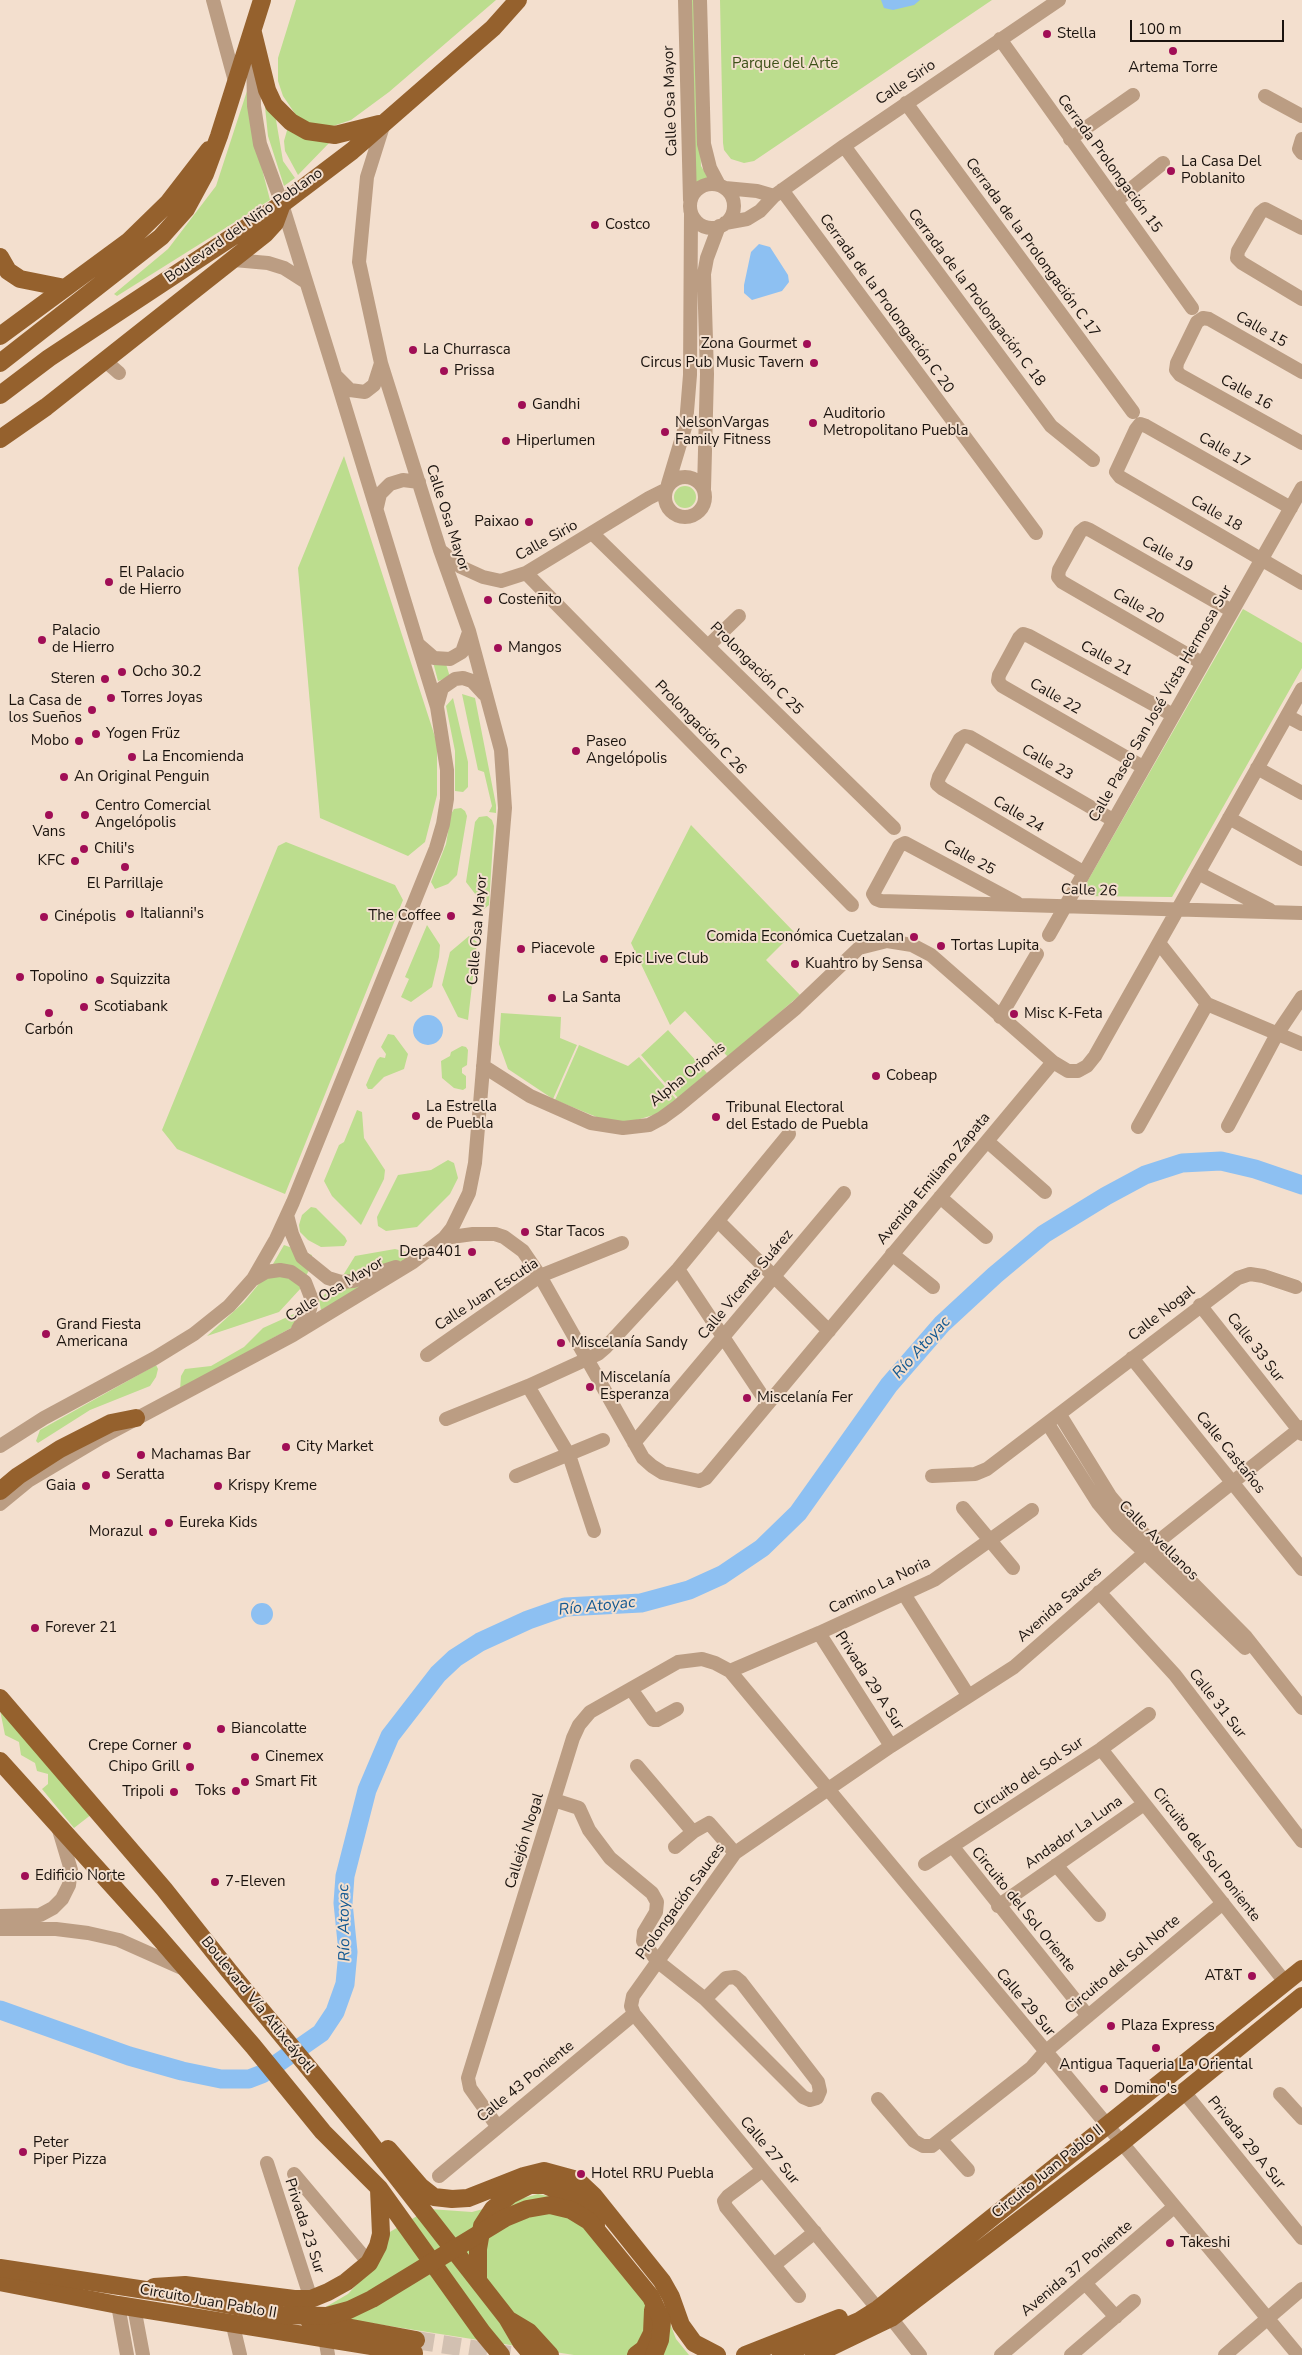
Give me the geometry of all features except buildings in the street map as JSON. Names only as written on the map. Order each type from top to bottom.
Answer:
[{"type":"main road","points":[[0,363],[161,237],[186,209],[205,174],[219,136],[262,0]]},
{"type":"main road","name":"Boulevard del Niño Poblano","points":[[0,395],[49,358],[282,204],[384,123],[493,28],[518,0]]},
{"type":"main road","points":[[253,33],[267,90],[274,105],[291,122],[308,131],[335,135],[384,123]]},
{"type":"main road","points":[[0,336],[129,241],[161,210],[219,136]]},
{"type":"main road","points":[[0,439],[46,407],[234,260],[265,234],[275,222],[282,204]]},
{"type":"main road","points":[[0,256],[8,271],[20,279],[65,288]]},
{"type":"main road","points":[[0,1491],[18,1476],[60,1449],[111,1423],[136,1418]]},
{"type":"main road","name":"Boulevard Vía Atlixcáyotl","points":[[0,1698],[164,1889],[364,2134],[527,2343],[550,2355]]},
{"type":"main road","name":"Boulevard Vía Atlixcáyotl","points":[[0,1761],[253,2046],[323,2132],[379,2188],[482,2332]]},
{"type":"main road","name":"Circuito Juan Pablo II","points":[[782,2355],[859,2321],[884,2314],[1106,2126],[1302,1968]]},
{"type":"main road","name":"Circuito Juan Pablo II","points":[[814,2355],[884,2314],[1121,2143],[1302,1996]]},
{"type":"main road","points":[[364,2134],[378,2139],[420,2186],[434,2197],[452,2200],[468,2198],[524,2176],[544,2171],[577,2180],[594,2196],[662,2281],[671,2297],[681,2325],[694,2342],[717,2355]]},
{"type":"main road","points":[[478,2281],[478,2249],[482,2226],[493,2209],[510,2195],[530,2185],[545,2185],[559,2190],[579,2204],[646,2288],[655,2314],[652,2333],[644,2348],[636,2355]]},
{"type":"main road","points":[[132,2288],[185,2285],[294,2299],[311,2299],[346,2282],[369,2263],[381,2234],[379,2188]]},
{"type":"main road","points":[[0,2268],[172,2294],[282,2316],[327,2316],[349,2310],[372,2299],[505,2218],[527,2209],[550,2205],[571,2210],[589,2221],[651,2297],[662,2321],[660,2340],[654,2355]]},
{"type":"main road","name":"Circuito Juan Pablo II","points":[[0,2261],[415,2346],[126,2306],[0,2282]]},
{"type":"main road","points":[[52,2292],[60,2291],[63,2288],[63,2280],[56,2273]]},
{"type":"main road","points":[[126,2306],[173,2320],[327,2349],[393,2355]]},
{"type":"main road","points":[[745,2355],[858,2311],[884,2314],[878,2336],[839,2355]]},
{"type":"main road","points":[[482,2332],[492,2355]]},
{"type":"main road","points":[[482,2332],[501,2355]]},
{"type":"street","points":[[213,0],[236,85]]},
{"type":"street","name":"Calle Osa Mayor","points":[[685,0],[690,206]]},
{"type":"street","name":"Calle Osa Mayor","points":[[700,0],[704,144],[710,168],[722,187]]},
{"type":"street","name":"Calle Sirio","points":[[722,225],[747,219],[760,211],[778,193],[844,146],[1059,0]]},
{"type":"street","points":[[0,1446],[44,1418],[148,1362],[194,1334],[229,1306],[253,1279],[287,1215],[436,848],[447,799],[447,770],[437,707],[336,374],[282,204],[260,144],[254,106],[253,33]]},
{"type":"street","name":"Cerrada Prolongación 15","points":[[1000,39],[1192,308]]},
{"type":"street","points":[[1070,139],[1133,95]]},
{"type":"street","points":[[1265,96],[1302,116]]},
{"type":"street","name":"Cerrada de la Prolongación C 17","points":[[906,103],[1137,418]]},
{"type":"street","name":"Calle Osa Mayor","points":[[0,1504],[28,1480],[136,1418],[293,1335],[413,1262],[444,1238],[461,1212],[471,1183],[505,808],[501,750],[469,631],[440,550],[381,363],[359,262],[367,176],[384,123]]},
{"type":"street","name":"Cerrada de la Prolongación C 18","points":[[844,146],[1051,426],[1093,460]]},
{"type":"street","points":[[1116,201],[1163,163]]},
{"type":"street","points":[[722,187],[732,199],[733,212],[722,225],[707,258],[704,274],[707,374],[705,495],[702,508],[692,516],[685,518],[678,517],[668,509],[664,496],[686,424],[690,375],[690,206],[701,186],[722,187],[778,193]]},
{"type":"street","name":"Cerrada de la Prolongación C 20","points":[[778,193],[1036,533]]},
{"type":"street","points":[[690,206],[699,224],[709,228],[722,225]]},
{"type":"street","points":[[1302,228],[1265,209],[1260,213],[1238,251],[1237,258],[1242,263],[1302,299]]},
{"type":"street","points":[[234,260],[255,260],[284,268],[306,282]]},
{"type":"street","name":"Calle 15","points":[[1176,370],[1177,363],[1197,322],[1203,318],[1210,319],[1302,372]]},
{"type":"street","points":[[336,374],[350,390],[365,392],[374,385],[381,363]]},
{"type":"street","name":"Calle 16","points":[[1176,370],[1180,375],[1302,443]]},
{"type":"street","points":[[690,375],[707,374]]},
{"type":"street","name":"Calle 18","points":[[1137,418],[1136,429],[1116,472],[1120,477],[1302,583]]},
{"type":"street","name":"Calle 17","points":[[1137,418],[1146,426],[1291,508]]},
{"type":"street","points":[[667,487],[677,478],[688,476],[697,480],[704,489]]},
{"type":"street","points":[[377,508],[380,494],[390,484],[403,480],[418,482]]},
{"type":"street","name":"Calle Sirio","points":[[440,550],[461,567],[482,578],[501,581],[526,574],[593,534],[647,495],[667,487]]},
{"type":"street","name":"Calle Paseo San José Vista Hermosa Sur","points":[[1049,936],[1302,488]]},
{"type":"street","name":"Calle 19","points":[[1058,577],[1084,528],[1232,611]]},
{"type":"street","name":"Prolongación C 25","points":[[593,534],[709,645],[894,828]]},
{"type":"street","name":"Prolongación C 26","points":[[526,574],[852,905]]},
{"type":"street","name":"Calle 20","points":[[1058,577],[1062,582],[1202,663]]},
{"type":"street","points":[[709,645],[739,616]]},
{"type":"street","points":[[418,644],[434,658],[450,659],[464,648],[469,631]]},
{"type":"street","name":"Calle 21","points":[[1023,634],[1173,715]]},
{"type":"street","name":"Calle 22","points":[[1023,634],[1019,638],[1000,675],[998,681],[1002,686],[1143,767]]},
{"type":"street","points":[[437,707],[442,688],[458,678],[472,681],[487,698]]},
{"type":"street","points":[[1037,954],[1000,1017],[1053,1062],[1068,1071],[1078,1071],[1087,1066],[1302,689]]},
{"type":"street","points":[[1287,716],[1302,724]]},
{"type":"street","name":"Calle 23","points":[[938,784],[960,739],[965,736],[1113,820]]},
{"type":"street","points":[[1257,768],[1302,793]]},
{"type":"street","name":"Calle 24","points":[[938,784],[943,789],[1084,872]]},
{"type":"street","points":[[1229,818],[1302,859]]},
{"type":"street","name":"Calle 26","points":[[905,843],[899,846],[875,890],[876,899],[881,901],[1302,913]]},
{"type":"street","name":"Calle 25","points":[[905,843],[1017,904]]},
{"type":"street","points":[[1198,873],[1273,912]]},
{"type":"street","name":"Alpha Orionis","points":[[483,1066],[530,1096],[591,1123],[623,1128],[648,1125],[662,1118],[676,1107],[796,1008],[860,948],[887,941],[912,945],[931,955],[1000,1017]]},
{"type":"street","points":[[1158,943],[1207,1004],[1302,1044]]},
{"type":"street","points":[[1228,1126],[1277,1034],[1302,996]]},
{"type":"street","points":[[1138,1127],[1207,1004]]},
{"type":"street","name":"Avenida Emiliano Zapata","points":[[634,1443],[652,1466],[663,1473],[699,1481],[706,1478],[1053,1062]]},
{"type":"street","points":[[446,1419],[528,1386],[588,1359],[605,1348],[678,1268],[789,1134]]},
{"type":"street","points":[[986,1141],[1045,1192]]},
{"type":"street","name":"Calle Vicente Suárez","points":[[634,1443],[844,1193]]},
{"type":"street","points":[[940,1197],[986,1237]]},
{"type":"street","points":[[287,1215],[292,1234],[302,1258],[328,1278],[341,1282],[353,1281],[413,1262]]},
{"type":"street","points":[[718,1221],[829,1331]]},
{"type":"street","points":[[444,1238],[484,1234],[504,1237],[523,1251],[540,1276],[588,1359],[634,1443]]},
{"type":"street","name":"Calle Juan Escutia","points":[[427,1355],[540,1276],[622,1243]]},
{"type":"street","points":[[892,1254],[933,1288]]},
{"type":"street","points":[[678,1268],[723,1339],[767,1403]]},
{"type":"street","points":[[253,1279],[266,1272],[280,1270],[291,1272],[305,1282],[311,1296],[310,1309],[306,1319],[293,1335]]},
{"type":"street","name":"Calle Nogal","points":[[932,1476],[975,1474],[987,1469],[1060,1415],[1225,1286],[1250,1274],[1263,1276],[1296,1287]]},
{"type":"street","name":"Calle 33 Sur","points":[[1200,1305],[1301,1430]]},
{"type":"street","name":"Calle Castaños","points":[[1132,1358],[1302,1569]]},
{"type":"street","points":[[528,1386],[568,1455],[594,1531]]},
{"type":"street","name":"Calle Avellanos","points":[[1060,1415],[1110,1496],[1150,1548]]},
{"type":"street","name":"Calle Avellanos","points":[[1048,1424],[1098,1504],[1150,1548],[1240,1644],[1266,1663],[1302,1708]]},
{"type":"street","name":"Avenida Sauces","points":[[827,1790],[968,1695],[984,1688],[1014,1667],[1150,1548],[1233,1481],[1301,1430]]},
{"type":"street","points":[[516,1476],[603,1440]]},
{"type":"street","points":[[963,1508],[1014,1568]]},
{"type":"street","name":"Camino La Noria","points":[[730,1671],[819,1633],[934,1580],[1032,1510]]},
{"type":"street","name":"Calle 31 Sur","points":[[1099,1592],[1174,1675],[1302,1841]]},
{"type":"street","points":[[904,1594],[968,1695]]},
{"type":"street","name":"Privada 29 A Sur","points":[[819,1633],[892,1746]]},
{"type":"street","name":"Callejón Nogal","points":[[496,2126],[470,2088],[468,2078],[573,1738],[579,1725],[590,1712],[632,1691],[678,1662],[702,1659],[715,1662],[730,1671]]},
{"type":"street","name":"Calle 29 Sur","points":[[730,1671],[1044,2052],[1298,2355]]},
{"type":"street","points":[[632,1691],[653,1720],[657,1720],[677,1709]]},
{"type":"street","name":"Circuito del Sol Sur","points":[[925,1864],[1101,1749],[1149,1714]]},
{"type":"street","name":"Circuito del Sol Poniente","points":[[1101,1749],[1285,1982]]},
{"type":"street","points":[[637,1766],[693,1832]]},
{"type":"street","name":"Prolongación Sauces","points":[[634,2014],[631,2006],[632,1996],[735,1852],[827,1790]]},
{"type":"street","points":[[554,1800],[579,1808],[589,1830],[610,1858],[652,1893],[657,1902],[656,1912],[644,1932],[643,1941],[658,1960],[705,1999],[803,2097],[810,2100],[817,2098],[820,2091],[818,2082],[742,1982],[734,1977],[726,1978],[705,1999]]},
{"type":"street","name":"Andador La Luna","points":[[998,1906],[1144,1804]]},
{"type":"street","points":[[675,1847],[693,1832],[708,1823],[735,1852]]},
{"type":"street","points":[[0,1916],[40,1915],[53,1908],[62,1899],[69,1885],[71,1870],[68,1853],[56,1825]]},
{"type":"street","name":"Circuito del Sol Oriente","points":[[952,1847],[1088,2016]]},
{"type":"street","points":[[1056,1865],[1099,1914]]},
{"type":"street","name":"Circuito del Sol Norte","points":[[941,2140],[1031,2068],[1044,2052],[1223,1903]]},
{"type":"street","points":[[0,1929],[56,1929],[88,1933],[138,1947],[186,1970]]},
{"type":"street","name":"Calle 43 Poniente","points":[[439,2176],[496,2126],[634,2014]]},
{"type":"street","name":"Calle 27 Sur","points":[[634,2014],[920,2355]]},
{"type":"street","name":"Privada 29 A Sur","points":[[1184,2092],[1302,2238]]},
{"type":"street","points":[[1280,2094],[1302,2118]]},
{"type":"street","points":[[878,2099],[914,2141],[923,2146],[932,2146],[941,2140],[968,2170]]},
{"type":"street","name":"Privada 23 Sur","points":[[267,2163],[311,2299]]},
{"type":"street","points":[[763,2170],[724,2201],[726,2207],[799,2296]]},
{"type":"street","points":[[294,2174],[369,2263]]},
{"type":"street","name":"Avenida 37 Poniente","points":[[1000,2355],[1174,2207]]},
{"type":"street","points":[[774,2265],[815,2232]]},
{"type":"street","points":[[1085,2283],[1116,2317]]},
{"type":"street","points":[[1226,2355],[1302,2289]]},
{"type":"street","points":[[1071,2355],[1134,2301]]},
{"type":"street","points":[[126,2306],[127,2355]]},
{"type":"street","points":[[126,2306],[143,2355]]},
{"type":"street","points":[[234,2330],[239,2351]]},
{"type":"green space","points":[[296,0],[496,0],[389,92],[351,120],[324,129],[312,125],[296,115],[283,96],[278,81],[278,58]]},
{"type":"green space","points":[[689,0],[695,0],[701,166],[709,179],[694,187]]},
{"type":"green space","name":"Parque del Arte","points":[[720,0],[992,0],[754,161],[744,163],[731,159],[724,150]]},
{"type":"green space","points":[[247,91],[250,122],[270,200],[117,296],[114,294],[168,249],[216,186]]},
{"type":"green space","points":[[264,97],[275,114],[283,161],[295,178],[284,186],[268,136]]},
{"type":"green space","points":[[288,127],[331,141],[298,175],[285,151],[284,141]]},
{"type":"green space","points":[[344,456],[437,743],[437,795],[425,842],[408,856],[320,818],[298,568]]},
{"type":"green space","points":[[685,486],[693,489],[696,497],[693,505],[685,508],[677,505],[674,497],[677,489]]},
{"type":"green space","points":[[1243,609],[1302,643],[1302,668],[1172,897],[1079,896]]},
{"type":"green space","points":[[433,662],[446,664],[450,677],[438,681]]},
{"type":"green space","points":[[462,694],[475,698],[496,813],[489,812],[492,806],[484,772],[478,770]]},
{"type":"green space","points":[[453,698],[468,762],[468,787],[463,792],[455,791],[455,751],[446,706]]},
{"type":"green space","points":[[461,808],[467,816],[457,875],[448,884],[435,889],[431,882],[446,844],[451,814],[454,809]]},
{"type":"green space","points":[[487,816],[492,820],[494,826],[489,905],[484,909],[480,907],[479,899],[466,882],[475,822],[479,817]]},
{"type":"green space","points":[[691,825],[794,932],[766,960],[800,995],[728,1057],[685,1011],[670,1025],[631,943]]},
{"type":"green space","points":[[286,842],[395,885],[403,900],[285,1194],[177,1149],[162,1130],[278,846]]},
{"type":"green space","points":[[427,925],[440,945],[439,957],[432,987],[411,1002],[401,997],[409,979],[405,977]]},
{"type":"green space","points":[[469,936],[477,942],[468,1020],[458,1017],[442,985],[450,952]]},
{"type":"green space","points":[[501,1013],[561,1017],[560,1038],[577,1045],[553,1099],[508,1069],[499,1044]]},
{"type":"green space","points":[[668,1030],[707,1073],[678,1098],[641,1055]]},
{"type":"green space","points":[[388,1034],[394,1035],[408,1054],[404,1069],[384,1077],[372,1089],[368,1089],[366,1085],[377,1060],[380,1057],[385,1058],[386,1054],[381,1047]]},
{"type":"green space","points":[[579,1045],[628,1066],[639,1057],[676,1099],[660,1113],[630,1122],[604,1120],[555,1100]]},
{"type":"green space","points":[[462,1046],[468,1050],[467,1065],[462,1068],[462,1073],[466,1076],[466,1088],[463,1090],[454,1088],[442,1078],[441,1061],[450,1056],[451,1052]]},
{"type":"green space","points":[[357,1110],[362,1112],[364,1138],[385,1170],[384,1179],[361,1225],[332,1196],[324,1181],[339,1145],[344,1142]]},
{"type":"green space","points":[[448,1160],[454,1163],[458,1178],[450,1194],[417,1227],[386,1231],[378,1226],[377,1217],[398,1175],[431,1170]]},
{"type":"green space","points":[[311,1207],[316,1208],[345,1237],[347,1241],[344,1246],[321,1247],[308,1240],[300,1232],[299,1225],[302,1215]]},
{"type":"green space","points":[[284,1245],[312,1255],[311,1266],[306,1276],[285,1265],[273,1264]]},
{"type":"green space","points":[[395,1249],[418,1255],[390,1273],[321,1310],[319,1300],[342,1277],[355,1256]]},
{"type":"green space","points":[[267,1274],[280,1274],[301,1285],[301,1288],[279,1312],[207,1336],[244,1302]]},
{"type":"green space","points":[[305,1309],[298,1324],[180,1390],[181,1376],[185,1369],[211,1366],[244,1347],[263,1328]]},
{"type":"green space","points":[[156,1365],[158,1369],[156,1377],[150,1386],[90,1410],[38,1443],[36,1441],[40,1430]]},
{"type":"green space","points":[[0,1710],[92,1814],[74,1828],[42,1789],[48,1784],[48,1774],[37,1771],[35,1763],[21,1755],[19,1742],[5,1735]]},
{"type":"green space","points":[[538,2194],[582,2203],[663,2305],[676,2339],[689,2355],[574,2355],[319,2315],[324,2308],[348,2294],[372,2268],[383,2236],[429,2209],[472,2212]]},
{"type":"water","points":[[881,0],[920,0],[914,5],[893,10],[884,8]]},
{"type":"water","points":[[759,244],[770,247],[788,275],[789,282],[782,291],[752,300],[744,293],[744,285],[751,252]]},
{"type":"water","points":[[428,1015],[434,1016],[442,1024],[442,1036],[434,1044],[428,1045],[422,1044],[414,1036],[413,1030],[414,1024],[422,1016]]},
{"type":"water","points":[[262,1603],[270,1606],[273,1614],[270,1622],[262,1625],[254,1622],[251,1614],[254,1606]]},
{"type":"waterway","name":"Río Atoyac","points":[[0,2010],[129,2056],[182,2071],[221,2079],[249,2079],[262,2074],[321,2033],[335,2012],[345,1984],[348,1952],[343,1903],[345,1876],[367,1790],[390,1736],[438,1674],[455,1658],[480,1642],[528,1620],[565,1607],[641,1603],[689,1590],[722,1575],[762,1548],[798,1513],[889,1385],[942,1324],[995,1275],[1044,1234],[1106,1196],[1145,1175],[1182,1163],[1221,1161],[1255,1169],[1302,1185]]},
{"type":"tunnel","points":[[416,2340],[510,2355]]},
{"type":"place","name":"Stella","points":[[1047,34]]},
{"type":"place","name":"Artema Torre","points":[[1173,51]]},
{"type":"place","name":"La Casa Del Poblanito","points":[[1171,171]]},
{"type":"place","name":"Costco","points":[[595,225]]},
{"type":"place","name":"Zona Gourmet","points":[[807,344]]},
{"type":"place","name":"La Churrasca","points":[[413,350]]},
{"type":"place","name":"Circus Pub Music Tavern","points":[[814,363]]},
{"type":"place","name":"Prissa","points":[[444,371]]},
{"type":"place","name":"Gandhi","points":[[522,405]]},
{"type":"place","name":"Auditorio Metropolitano Puebla","points":[[813,423]]},
{"type":"place","name":"NelsonVargas Family Fitness","points":[[665,432]]},
{"type":"place","name":"Hiperlumen","points":[[506,441]]},
{"type":"place","name":"Paixao","points":[[529,522]]},
{"type":"place","name":"El Palacio de Hierro","points":[[109,582]]},
{"type":"place","name":"Costeñito","points":[[488,600]]},
{"type":"place","name":"Palacio de Hierro","points":[[42,640]]},
{"type":"place","name":"Mangos","points":[[498,648]]},
{"type":"place","name":"Ocho 30.2","points":[[122,672]]},
{"type":"place","name":"Steren","points":[[105,679]]},
{"type":"place","name":"Torres Joyas","points":[[111,698]]},
{"type":"place","name":"La Casa de los Sueños","points":[[92,710]]},
{"type":"place","name":"Yogen Früz","points":[[96,734]]},
{"type":"place","name":"Mobo","points":[[79,741]]},
{"type":"place","name":"Paseo Angelópolis","points":[[576,751]]},
{"type":"place","name":"La Encomienda","points":[[132,757]]},
{"type":"place","name":"An Original Penguin","points":[[64,777]]},
{"type":"place","name":"Vans","points":[[49,815]]},
{"type":"place","name":"Centro Comercial Angelópolis","points":[[85,815]]},
{"type":"place","name":"Chili's","points":[[84,849]]},
{"type":"place","name":"KFC","points":[[75,861]]},
{"type":"place","name":"El Parrillaje","points":[[125,867]]},
{"type":"place","name":"Italianni's","points":[[130,914]]},
{"type":"place","name":"The Coffee","points":[[451,916]]},
{"type":"place","name":"Cinépolis","points":[[44,917]]},
{"type":"place","name":"Comida Económica Cuetzalan","points":[[914,937]]},
{"type":"place","name":"Tortas Lupita","points":[[941,946]]},
{"type":"place","name":"Piacevole","points":[[521,949]]},
{"type":"place","name":"Epic Live Club","points":[[604,959]]},
{"type":"place","name":"Kuahtro by Sensa","points":[[795,964]]},
{"type":"place","name":"Topolino","points":[[20,977]]},
{"type":"place","name":"Squizzita","points":[[100,980]]},
{"type":"place","name":"La Santa","points":[[552,998]]},
{"type":"place","name":"Scotiabank","points":[[84,1007]]},
{"type":"place","name":"Carbón","points":[[49,1013]]},
{"type":"place","name":"Misc K-Feta","points":[[1014,1014]]},
{"type":"place","name":"Cobeap","points":[[876,1076]]},
{"type":"place","name":"La Estrella de Puebla","points":[[416,1116]]},
{"type":"place","name":"Tribunal Electoral del Estado de Puebla","points":[[716,1117]]},
{"type":"place","name":"Star Tacos","points":[[525,1232]]},
{"type":"place","name":"Depa401","points":[[472,1252]]},
{"type":"place","name":"Grand Fiesta Americana","points":[[46,1334]]},
{"type":"place","name":"Miscelanía Sandy","points":[[561,1343]]},
{"type":"place","name":"Miscelanía Esperanza","points":[[590,1387]]},
{"type":"place","name":"Miscelanía Fer","points":[[747,1398]]},
{"type":"place","name":"City Market","points":[[286,1447]]},
{"type":"place","name":"Machamas Bar","points":[[141,1455]]},
{"type":"place","name":"Seratta","points":[[106,1475]]},
{"type":"place","name":"Gaia","points":[[86,1486]]},
{"type":"place","name":"Krispy Kreme","points":[[218,1486]]},
{"type":"place","name":"Eureka Kids","points":[[169,1523]]},
{"type":"place","name":"Morazul","points":[[153,1532]]},
{"type":"place","name":"Forever 21","points":[[35,1628]]},
{"type":"place","name":"Biancolatte","points":[[221,1729]]},
{"type":"place","name":"Crepe Corner","points":[[187,1746]]},
{"type":"place","name":"Cinemex","points":[[255,1757]]},
{"type":"place","name":"Chipo Grill","points":[[190,1767]]},
{"type":"place","name":"Smart Fit","points":[[245,1782]]},
{"type":"place","name":"Toks","points":[[236,1791]]},
{"type":"place","name":"Tripoli","points":[[174,1792]]},
{"type":"place","name":"Edificio Norte","points":[[25,1876]]},
{"type":"place","name":"7-Eleven","points":[[215,1882]]},
{"type":"place","name":"AT&T","points":[[1252,1976]]},
{"type":"place","name":"Plaza Express","points":[[1111,2026]]},
{"type":"place","name":"Antigua Taqueria La Oriental","points":[[1156,2048]]},
{"type":"place","name":"Domino's","points":[[1104,2089]]},
{"type":"place","name":"Peter Piper Pizza","points":[[23,2152]]},
{"type":"place","name":"Hotel RRU Puebla","points":[[581,2174]]},
{"type":"place","name":"Takeshi","points":[[1170,2243]]}]
